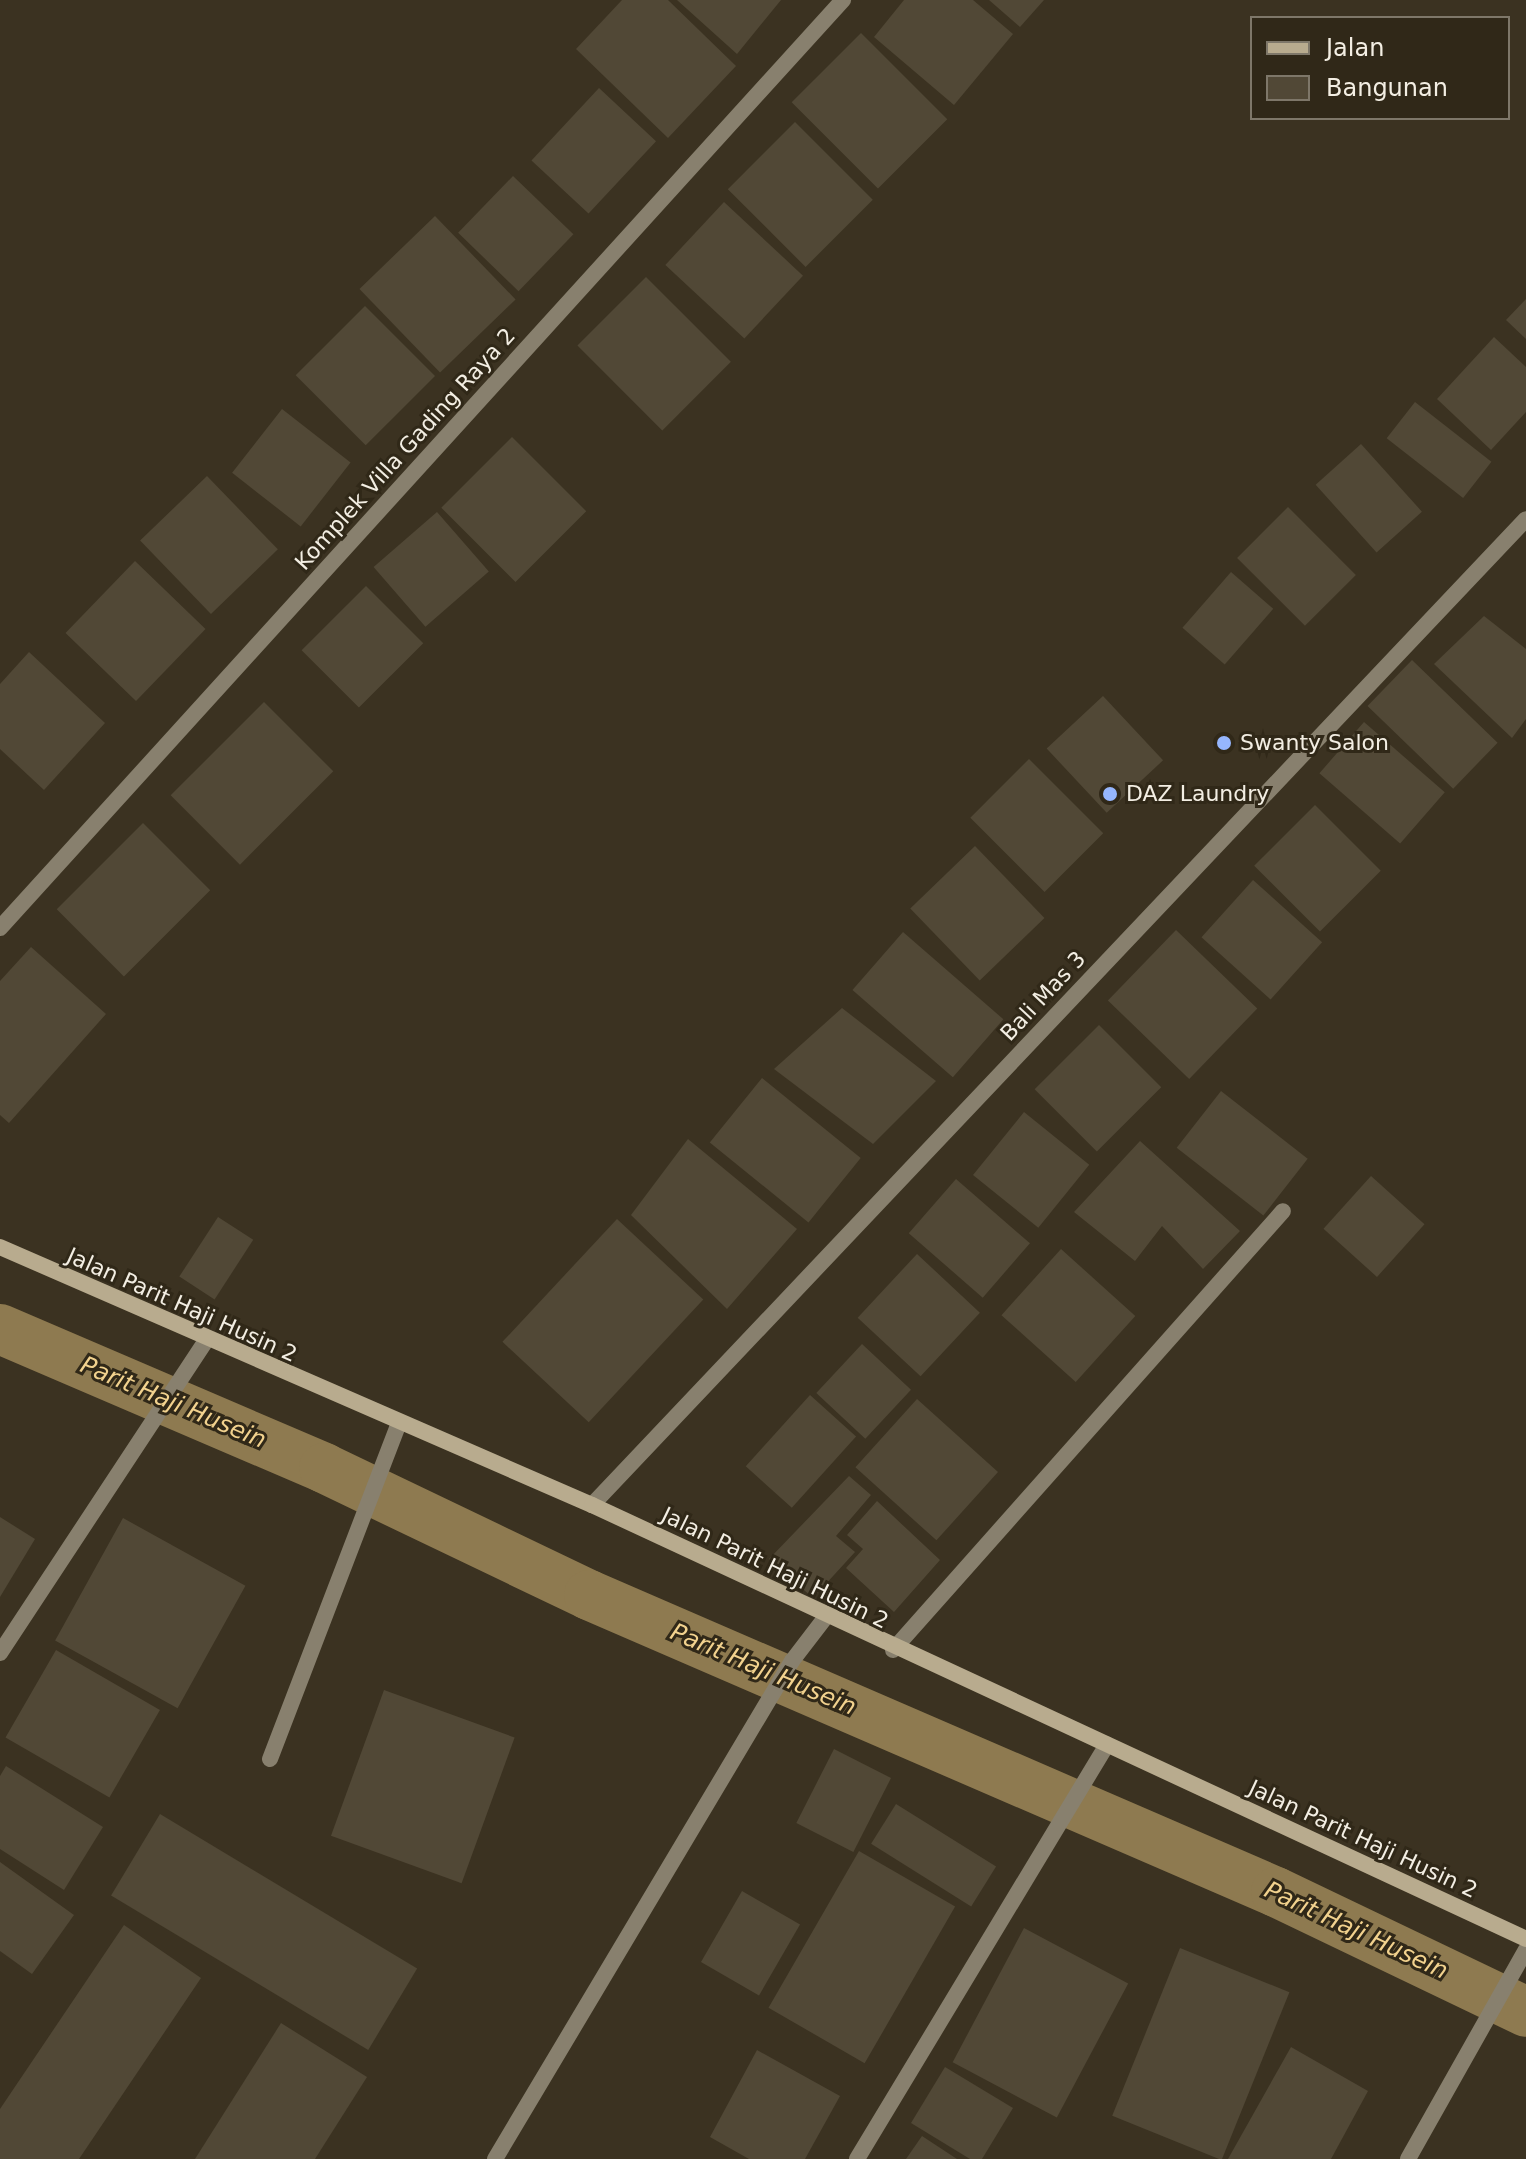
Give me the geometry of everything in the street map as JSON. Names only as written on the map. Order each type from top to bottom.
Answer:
[{"type":"street","name":"Komplek Villa Gading Raya 2","points":[[0,928],[843,0]]},
{"type":"street","name":"Bali Mas 3","points":[[592,1505],[1526,519]]},
{"type":"street","points":[[893,1650],[1283,1211]]},
{"type":"street","name":"Jalan Parit Haji Husin 2","points":[[0,1247],[206,1341],[592,1505],[893,1650],[1107,1744],[1526,1939]]},
{"type":"street","points":[[0,1653],[206,1341]]},
{"type":"street","points":[[270,1759],[399,1423]]},
{"type":"street","points":[[495,2159],[792,1661],[825,1618]]},
{"type":"street","points":[[857,2159],[1107,1744]]},
{"type":"street","points":[[1408,2159],[1476,2033],[1524,1953]]},
{"type":"building","points":[[622,0],[668,0],[736,66],[668,138],[576,49]]},
{"type":"building","points":[[677,0],[781,0],[737,54]]},
{"type":"building","points":[[904,0],[973,0],[1013,34],[954,105],[874,37]]},
{"type":"building","points":[[989,0],[1044,0],[1020,27]]},
{"type":"building","points":[[861,33],[947,119],[878,189],[792,102]]},
{"type":"building","points":[[599,88],[656,141],[589,214],[531,160]]},
{"type":"building","points":[[795,122],[873,200],[806,267],[728,189]]},
{"type":"building","points":[[513,176],[573,234],[519,291],[458,233]]},
{"type":"building","points":[[724,202],[803,276],[744,339],[665,265]]},
{"type":"building","points":[[435,216],[516,299],[440,372],[359,289]]},
{"type":"building","points":[[646,277],[731,362],[662,430],[577,346]]},
{"type":"building","points":[[1526,299],[1526,339],[1506,320]]},
{"type":"building","points":[[365,306],[435,376],[366,445],[296,375]]},
{"type":"building","points":[[1494,337],[1526,367],[1526,412],[1491,450],[1437,399]]},
{"type":"building","points":[[1415,402],[1491,462],[1463,498],[1387,438]]},
{"type":"building","points":[[282,409],[351,463],[301,526],[232,473]]},
{"type":"building","points":[[512,437],[586,511],[516,582],[441,508]]},
{"type":"building","points":[[1361,444],[1422,512],[1377,552],[1316,485]]},
{"type":"building","points":[[207,476],[278,549],[211,614],[140,541]]},
{"type":"building","points":[[1288,507],[1356,575],[1305,626],[1237,558]]},
{"type":"building","points":[[437,512],[489,572],[425,627],[374,567]]},
{"type":"building","points":[[135,561],[205,629],[136,701],[66,633]]},
{"type":"building","points":[[1231,572],[1273,609],[1225,665],[1182,628]]},
{"type":"building","points":[[366,586],[423,643],[359,708],[302,650]]},
{"type":"building","points":[[1484,616],[1526,649],[1526,719],[1512,738],[1434,664]]},
{"type":"building","points":[[29,652],[105,723],[44,790],[0,749],[0,684]]},
{"type":"building","points":[[1412,660],[1498,743],[1453,789],[1368,706]]},
{"type":"building","points":[[1103,696],[1163,760],[1107,813],[1047,749]]},
{"type":"building","points":[[264,702],[333,771],[240,865],[171,795]]},
{"type":"building","points":[[1364,722],[1445,792],[1400,844],[1319,773]]},
{"type":"building","points":[[1029,759],[1103,833],[1045,892],[970,818]]},
{"type":"building","points":[[1315,805],[1381,871],[1320,932],[1254,866]]},
{"type":"building","points":[[143,823],[210,890],[124,976],[57,909]]},
{"type":"building","points":[[975,846],[1044,918],[980,980],[910,909]]},
{"type":"building","points":[[1253,880],[1322,942],[1271,999],[1201,937]]},
{"type":"building","points":[[1176,930],[1257,1008],[1189,1079],[1108,1000]]},
{"type":"building","points":[[903,932],[1003,1019],[953,1077],[852,990]]},
{"type":"building","points":[[31,947],[106,1014],[9,1123],[0,1115],[0,981]]},
{"type":"building","points":[[842,1008],[936,1081],[873,1144],[774,1069]]},
{"type":"building","points":[[1099,1025],[1161,1087],[1097,1152],[1035,1089]]},
{"type":"building","points":[[762,1078],[861,1158],[808,1222],[710,1143]]},
{"type":"building","points":[[1221,1091],[1308,1159],[1263,1215],[1177,1148]]},
{"type":"building","points":[[1024,1112],[1089,1165],[1038,1228],[973,1175]]},
{"type":"building","points":[[688,1139],[797,1229],[727,1309],[631,1215]]},
{"type":"building","points":[[1140,1141],[1240,1231],[1203,1269],[1162,1226],[1135,1261],[1074,1212]]},
{"type":"building","points":[[1371,1176],[1425,1224],[1377,1277],[1323,1229]]},
{"type":"building","points":[[956,1179],[1030,1243],[983,1298],[909,1233]]},
{"type":"building","points":[[218,1217],[253,1240],[215,1299],[179,1277]]},
{"type":"building","points":[[617,1219],[703,1299],[589,1422],[502,1342]]},
{"type":"building","points":[[1061,1249],[1135,1316],[1076,1382],[1001,1315]]},
{"type":"building","points":[[917,1254],[980,1313],[921,1376],[858,1318]]},
{"type":"building","points":[[862,1344],[911,1390],[865,1439],[816,1393]]},
{"type":"building","points":[[810,1395],[856,1436],[792,1508],[746,1466]]},
{"type":"building","points":[[917,1399],[998,1472],[936,1540],[855,1467]]},
{"type":"building","points":[[849,1476],[871,1495],[836,1536],[855,1552],[813,1598],[769,1559]]},
{"type":"building","points":[[877,1501],[940,1560],[894,1612],[846,1568],[863,1549],[847,1535]]},
{"type":"building","points":[[0,1517],[35,1539],[0,1597]]},
{"type":"building","points":[[123,1518],[245,1586],[178,1708],[55,1640]]},
{"type":"building","points":[[56,1650],[160,1710],[109,1797],[6,1737]]},
{"type":"building","points":[[384,1690],[515,1738],[462,1883],[331,1836]]},
{"type":"building","points":[[834,1749],[891,1778],[853,1852],[796,1823]]},
{"type":"building","points":[[6,1766],[103,1827],[64,1890],[0,1849],[0,1776]]},
{"type":"building","points":[[896,1804],[996,1867],[971,1906],[871,1844]]},
{"type":"building","points":[[160,1814],[417,1969],[368,2050],[111,1895]]},
{"type":"building","points":[[859,1851],[955,1906],[865,2063],[769,2008]]},
{"type":"building","points":[[0,1862],[74,1915],[32,1974],[0,1951]]},
{"type":"building","points":[[742,1891],[800,1924],[759,1996],[701,1962]]},
{"type":"building","points":[[124,1925],[201,1978],[79,2159],[0,2159],[0,2109]]},
{"type":"building","points":[[1024,1928],[1128,1983],[1057,2118],[953,2062]]},
{"type":"building","points":[[1180,1948],[1289,1992],[1222,2159],[1112,2116]]},
{"type":"building","points":[[281,2023],[367,2077],[315,2159],[195,2159]]},
{"type":"building","points":[[1291,2047],[1368,2091],[1331,2159],[1228,2159]]},
{"type":"building","points":[[757,2050],[840,2096],[805,2159],[749,2159],[710,2137]]},
{"type":"building","points":[[945,2067],[1013,2108],[982,2159],[970,2159],[911,2123]]},
{"type":"building","points":[[922,2136],[957,2159],[906,2159]]},
{"type":"waterway","name":"Parit Haji Husein","points":[[0,1329],[324,1468],[589,1595],[1276,1892],[1526,2012]]},
{"type":"place","name":"Swanty Salon","points":[[1224,743]]},
{"type":"place","name":"DAZ Laundry","points":[[1110,794]]}]
